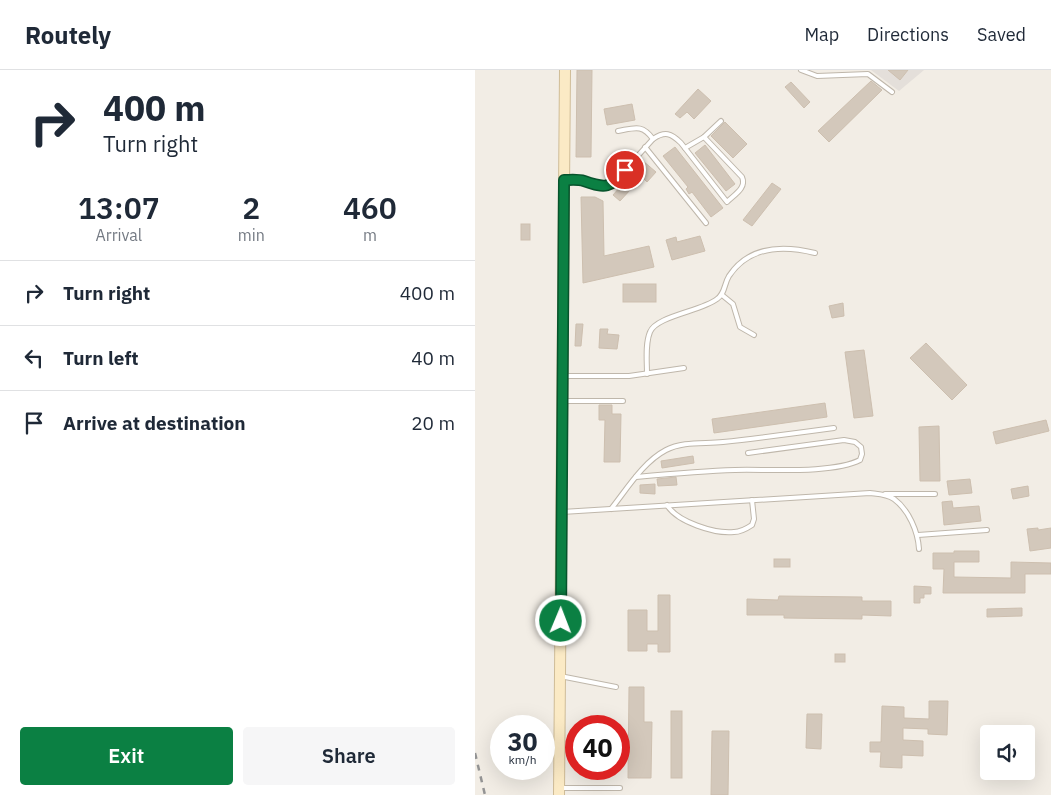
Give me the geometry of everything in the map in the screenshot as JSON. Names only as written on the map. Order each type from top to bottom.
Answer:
[{"type":"street","points":[[559,792],[565,70]]},
{"type":"lane","points":[[801,70],[817,76],[868,74],[892,92]]},
{"type":"lane","points":[[685,148],[704,137],[721,121]]},
{"type":"lane","points":[[618,131],[642,128],[653,139]]},
{"type":"lane","points":[[564,180],[583,180],[593,185],[606,186],[615,181],[653,139],[667,133],[674,136],[685,148],[727,202],[745,182],[704,137]]},
{"type":"lane","points":[[645,147],[706,223]]},
{"type":"lane","points":[[647,374],[648,342],[650,331],[655,324],[717,300],[723,295],[725,281],[731,273],[740,263],[753,254],[783,248],[815,253]]},
{"type":"lane","points":[[723,295],[733,304],[740,327],[754,336]]},
{"type":"lane","points":[[562,376],[609,377],[647,374],[684,368]]},
{"type":"lane","points":[[562,401],[623,401]]},
{"type":"lane","points":[[611,509],[649,463],[665,451],[680,445],[714,443],[834,428]]},
{"type":"lane","points":[[636,477],[734,470],[831,467],[854,463],[860,460],[862,454],[861,447],[855,442],[844,440],[748,453]]},
{"type":"lane","points":[[562,512],[871,492],[883,494],[935,494]]},
{"type":"lane","points":[[883,494],[893,498],[901,505],[918,535],[919,549]]},
{"type":"lane","points":[[667,505],[671,513],[702,527],[711,530],[733,532],[745,530],[752,525],[754,519],[752,500]]},
{"type":"lane","points":[[918,535],[987,530]]},
{"type":"lane","points":[[561,676],[616,687]]},
{"type":"lane","points":[[559,792],[620,788]]},
{"type":"shaded area","points":[[871,70],[924,70],[899,91]]},
{"type":"building","points":[[577,70],[592,70],[591,157],[576,157]]},
{"type":"building","points":[[888,70],[908,70],[900,80]]},
{"type":"building","points":[[871,81],[882,90],[829,142],[818,131]]},
{"type":"building","points":[[791,82],[810,102],[804,108],[785,87]]},
{"type":"building","points":[[698,89],[711,101],[694,119],[687,112],[680,118],[675,114]]},
{"type":"building","points":[[632,104],[635,120],[607,125],[604,109]]},
{"type":"building","points":[[725,122],[747,144],[733,158],[711,136]]},
{"type":"building","points":[[705,145],[735,184],[726,191],[695,153]]},
{"type":"building","points":[[675,147],[723,208],[711,217],[692,192],[689,194],[686,189],[688,187],[663,156]]},
{"type":"building","points":[[643,161],[656,172],[647,182],[642,177],[620,201],[613,195]]},
{"type":"building","points":[[772,183],[781,189],[752,226],[743,220]]},
{"type":"building","points":[[581,197],[595,197],[603,201],[604,256],[649,246],[654,267],[583,283]]},
{"type":"building","points":[[521,224],[530,224],[530,240],[521,240]]},
{"type":"building","points":[[700,236],[705,251],[672,260],[666,240],[676,237],[677,242]]},
{"type":"building","points":[[623,284],[656,284],[656,302],[623,302]]},
{"type":"building","points":[[843,303],[844,316],[832,318],[829,306]]},
{"type":"building","points":[[576,324],[583,324],[581,346],[575,346]]},
{"type":"building","points":[[600,329],[608,329],[607,334],[619,335],[617,349],[599,348]]},
{"type":"building","points":[[926,343],[967,385],[952,400],[910,358]]},
{"type":"building","points":[[864,350],[873,416],[854,418],[845,352]]},
{"type":"building","points":[[825,403],[827,417],[714,433],[712,419]]},
{"type":"building","points":[[599,405],[612,405],[612,414],[621,414],[620,462],[604,462],[605,420],[599,420]]},
{"type":"building","points":[[1046,420],[1049,431],[996,444],[993,432]]},
{"type":"building","points":[[939,426],[940,481],[920,481],[919,427]]},
{"type":"building","points":[[693,456],[694,463],[662,468],[661,461]]},
{"type":"building","points":[[676,477],[677,485],[658,486],[657,479]]},
{"type":"building","points":[[970,479],[972,493],[949,495],[947,481]]},
{"type":"building","points":[[655,484],[655,494],[640,493],[640,485]]},
{"type":"building","points":[[1028,486],[1029,496],[1013,499],[1011,489]]},
{"type":"building","points":[[952,501],[953,508],[979,506],[981,521],[944,525],[942,502]]},
{"type":"building","points":[[1038,528],[1038,530],[1051,528],[1051,548],[1030,551],[1027,529]]},
{"type":"building","points":[[954,551],[979,551],[979,562],[954,562],[954,577],[1011,578],[1011,562],[1051,563],[1051,574],[1025,574],[1025,593],[943,593],[944,569],[933,569],[933,553],[954,553]]},
{"type":"building","points":[[774,559],[790,559],[790,567],[774,567]]},
{"type":"building","points":[[914,586],[931,587],[931,594],[924,594],[924,598],[920,598],[920,603],[914,603]]},
{"type":"building","points":[[658,595],[670,595],[670,652],[658,652],[658,644],[647,644],[647,651],[628,651],[628,610],[647,610],[647,631],[658,631]]},
{"type":"building","points":[[779,596],[862,597],[862,601],[891,601],[891,616],[862,615],[862,619],[784,618],[784,615],[747,615],[747,599],[778,600]]},
{"type":"building","points":[[1022,608],[1022,616],[987,617],[987,609]]},
{"type":"building","points":[[835,654],[845,654],[845,662],[835,662]]},
{"type":"building","points":[[629,687],[644,687],[644,722],[652,722],[651,778],[630,778]]},
{"type":"building","points":[[929,701],[948,701],[947,735],[928,734],[928,729],[903,728],[903,740],[923,741],[923,756],[902,755],[902,768],[880,767],[881,752],[870,752],[870,742],[881,742],[882,706],[904,707],[904,718],[929,719]]},
{"type":"building","points":[[671,711],[682,711],[682,778],[671,778]]},
{"type":"building","points":[[807,714],[822,714],[821,749],[806,748]]},
{"type":"building","points":[[712,731],[729,731],[728,795],[711,795]]},
{"type":"railway","points":[[475,753],[485,795]]},
{"type":"route","points":[[561,621],[564,180],[583,180],[593,185],[606,186],[615,181],[625,170]]}]
